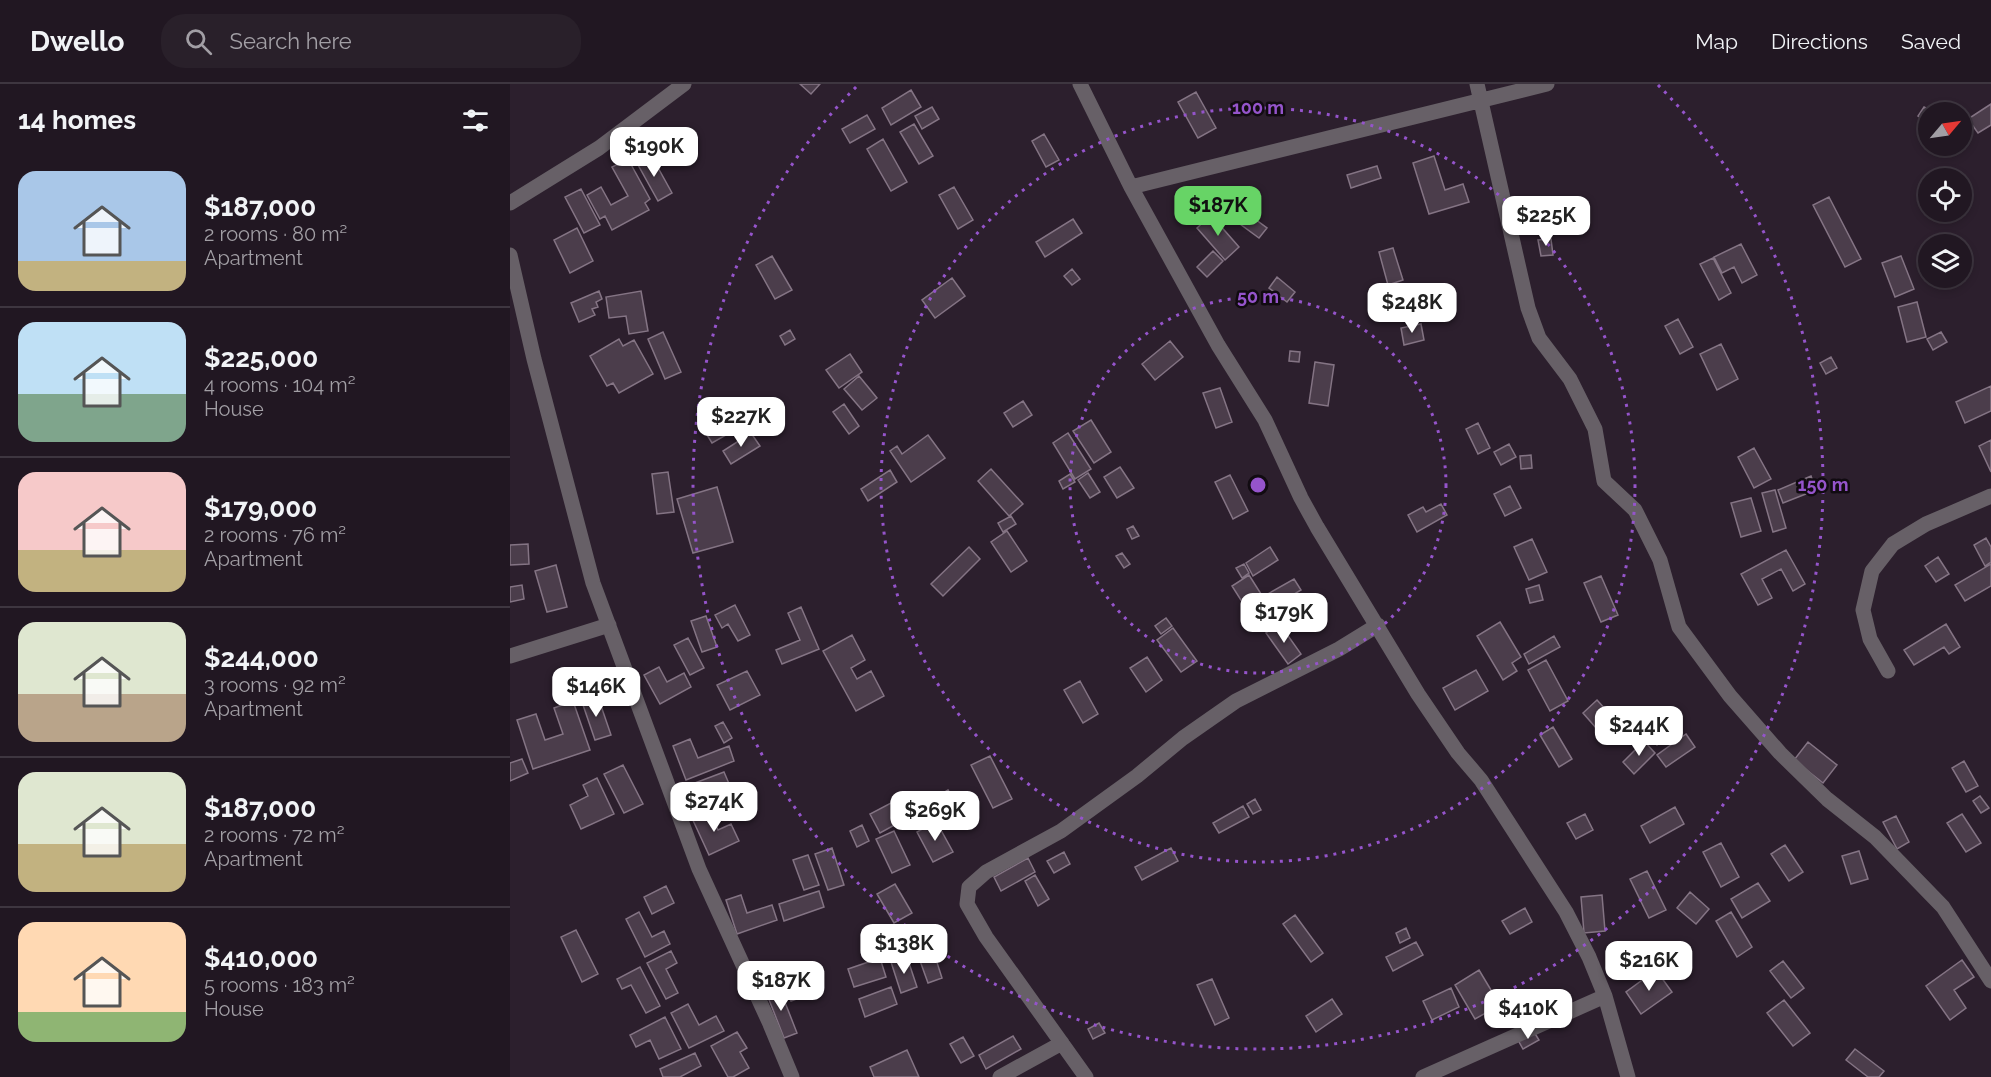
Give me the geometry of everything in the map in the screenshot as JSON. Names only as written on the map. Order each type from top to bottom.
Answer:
[{"type":"street","points":[[510,203],[599,148],[684,84]]},
{"type":"street","points":[[1080,84],[1131,187],[1218,345],[1265,420],[1301,498],[1353,588],[1378,625],[1418,694],[1458,753],[1481,780],[1566,912],[1589,957],[1605,996],[1628,1077]]},
{"type":"street","points":[[1131,187],[1479,92],[1547,84]]},
{"type":"street","points":[[1479,92],[1528,308],[1535,328],[1539,338],[1570,380],[1595,429],[1604,481],[1635,510],[1660,560],[1679,627],[1730,696],[1780,753],[1827,799],[1875,837],[1943,907],[1991,981]]},
{"type":"street","points":[[510,255],[537,370],[593,584],[699,869],[771,1024],[792,1077]]},
{"type":"street","points":[[1888,671],[1870,639],[1863,610],[1872,571],[1893,544],[1926,524],[1991,496]]},
{"type":"street","points":[[510,656],[609,625]]},
{"type":"street","points":[[1086,1077],[987,937],[967,904],[969,887],[986,872],[1061,831],[1137,777],[1183,738],[1236,701],[1339,649],[1378,625]]},
{"type":"street","points":[[1423,1077],[1605,996]]},
{"type":"street","points":[[1000,1077],[1062,1043]]},
{"type":"building","points":[[800,84],[820,84],[811,94]]},
{"type":"building","points":[[911,90],[921,107],[891,125],[882,108]]},
{"type":"building","points":[[1196,92],[1216,128],[1198,138],[1178,102]]},
{"type":"building","points":[[1991,104],[1991,125],[1978,133],[1972,125],[1972,116]]},
{"type":"building","points":[[932,107],[939,119],[922,129],[915,116]]},
{"type":"building","points":[[867,115],[875,129],[850,143],[842,129]]},
{"type":"building","points":[[914,124],[933,156],[919,164],[900,132]]},
{"type":"building","points":[[1044,134],[1059,160],[1046,167],[1032,141]]},
{"type":"building","points":[[883,139],[907,182],[891,191],[867,149]]},
{"type":"building","points":[[651,155],[672,193],[658,201],[637,163]]},
{"type":"building","points":[[1434,156],[1445,190],[1463,184],[1469,202],[1429,214],[1413,163]]},
{"type":"building","points":[[628,159],[650,199],[645,203],[649,210],[612,230],[605,216],[600,219],[587,195],[601,187],[611,205],[628,196],[612,167]]},
{"type":"building","points":[[1377,166],[1381,178],[1351,188],[1347,175]]},
{"type":"building","points":[[954,187],[973,220],[958,229],[939,195]]},
{"type":"building","points":[[581,189],[600,225],[584,233],[565,197]]},
{"type":"building","points":[[1829,197],[1861,259],[1845,267],[1813,205]]},
{"type":"building","points":[[1244,211],[1267,228],[1259,238],[1236,221]]},
{"type":"building","points":[[1211,215],[1239,247],[1225,260],[1197,228]]},
{"type":"building","points":[[1073,219],[1082,233],[1045,257],[1036,242]]},
{"type":"building","points":[[577,228],[593,261],[570,273],[554,240]]},
{"type":"building","points":[[1551,239],[1553,255],[1541,256],[1538,240]]},
{"type":"building","points":[[1741,244],[1757,275],[1742,283],[1734,267],[1722,273],[1714,257]]},
{"type":"building","points":[[1393,248],[1403,280],[1388,285],[1379,252]]},
{"type":"building","points":[[1213,251],[1223,261],[1207,277],[1197,267]]},
{"type":"building","points":[[772,256],[792,290],[775,299],[756,265]]},
{"type":"building","points":[[1901,256],[1914,289],[1895,297],[1882,263]]},
{"type":"building","points":[[1713,258],[1731,293],[1719,300],[1700,264]]},
{"type":"building","points":[[1072,269],[1080,279],[1072,285],[1064,276]]},
{"type":"building","points":[[1277,277],[1295,292],[1287,302],[1269,288]]},
{"type":"building","points":[[952,278],[965,296],[935,318],[922,300]]},
{"type":"building","points":[[599,291],[602,299],[596,302],[598,307],[592,309],[595,315],[579,322],[571,303]]},
{"type":"building","points":[[641,291],[648,331],[629,334],[626,316],[609,318],[606,297]]},
{"type":"building","points":[[1917,302],[1926,337],[1907,342],[1898,307]]},
{"type":"building","points":[[1678,319],[1693,347],[1680,354],[1665,326]]},
{"type":"building","points":[[1421,324],[1424,340],[1404,345],[1401,328]]},
{"type":"building","points":[[790,330],[795,339],[785,345],[780,336]]},
{"type":"building","points":[[663,332],[681,372],[665,379],[648,339]]},
{"type":"building","points":[[1941,332],[1947,342],[1933,350],[1927,339]]},
{"type":"building","points":[[619,339],[623,346],[634,340],[653,374],[619,393],[613,383],[607,386],[590,356]]},
{"type":"building","points":[[1170,341],[1183,357],[1155,380],[1142,364]]},
{"type":"building","points":[[1721,344],[1738,379],[1717,390],[1700,354]]},
{"type":"building","points":[[1290,351],[1300,352],[1299,362],[1289,361]]},
{"type":"building","points":[[850,354],[862,372],[839,388],[826,370]]},
{"type":"building","points":[[1831,357],[1837,368],[1826,374],[1820,363]]},
{"type":"building","points":[[1315,362],[1334,365],[1328,406],[1309,403]]},
{"type":"building","points":[[859,376],[877,398],[862,410],[844,389]]},
{"type":"building","points":[[1991,386],[1991,411],[1965,423],[1956,402]]},
{"type":"building","points":[[1220,388],[1232,422],[1216,428],[1203,393]]},
{"type":"building","points":[[1023,401],[1032,415],[1013,427],[1004,413]]},
{"type":"building","points":[[844,404],[859,426],[849,434],[833,412]]},
{"type":"building","points":[[728,405],[740,427],[712,443],[699,422]]},
{"type":"building","points":[[1091,420],[1111,452],[1094,463],[1073,431]]},
{"type":"building","points":[[1478,423],[1490,448],[1478,454],[1466,429]]},
{"type":"building","points":[[751,433],[760,446],[731,464],[723,451]]},
{"type":"building","points":[[1068,433],[1091,469],[1075,479],[1053,443]]},
{"type":"building","points":[[928,435],[945,458],[911,482],[890,451],[897,446],[902,454]]},
{"type":"building","points":[[1991,440],[1991,472],[1979,446]]},
{"type":"building","points":[[1509,444],[1516,457],[1501,465],[1494,452]]},
{"type":"building","points":[[1754,448],[1771,479],[1754,488],[1738,457]]},
{"type":"building","points":[[1531,455],[1532,468],[1521,469],[1520,456]]},
{"type":"building","points":[[1120,467],[1134,488],[1117,498],[1104,477]]},
{"type":"building","points":[[991,469],[1023,504],[1009,516],[978,481]]},
{"type":"building","points":[[890,470],[897,482],[868,501],[861,489]]},
{"type":"building","points":[[668,472],[674,512],[657,514],[652,474]]},
{"type":"building","points":[[1088,473],[1100,492],[1090,498],[1078,480]]},
{"type":"building","points":[[1070,474],[1075,482],[1063,489],[1059,481]]},
{"type":"building","points":[[1230,475],[1248,511],[1233,519],[1215,482]]},
{"type":"building","points":[[1811,476],[1816,490],[1783,503],[1778,490]]},
{"type":"building","points":[[1510,486],[1521,508],[1505,516],[1494,494]]},
{"type":"building","points":[[717,487],[733,542],[693,553],[677,499]]},
{"type":"building","points":[[1775,490],[1786,528],[1773,532],[1762,493]]},
{"type":"building","points":[[1751,498],[1761,531],[1741,537],[1731,503]]},
{"type":"building","points":[[1441,504],[1447,515],[1417,532],[1408,515],[1423,507],[1426,512]]},
{"type":"building","points":[[1011,516],[1016,524],[1003,532],[998,523]]},
{"type":"building","points":[[1133,526],[1139,536],[1132,539],[1127,529]]},
{"type":"building","points":[[1007,531],[1027,561],[1011,572],[991,542]]},
{"type":"building","points":[[1986,538],[1991,547],[1991,562],[1985,566],[1974,545]]},
{"type":"building","points":[[1532,539],[1547,572],[1529,580],[1514,547]]},
{"type":"building","points":[[528,544],[529,564],[510,565],[510,545]]},
{"type":"building","points":[[969,547],[980,559],[943,596],[931,584]]},
{"type":"building","points":[[1270,547],[1278,560],[1253,576],[1246,563]]},
{"type":"building","points":[[1786,550],[1805,584],[1793,591],[1781,569],[1762,579],[1772,598],[1758,605],[1741,574]]},
{"type":"building","points":[[1122,553],[1130,564],[1124,568],[1116,556]]},
{"type":"building","points":[[1938,557],[1949,574],[1936,582],[1925,566]]},
{"type":"building","points":[[1244,564],[1249,573],[1242,578],[1236,568]]},
{"type":"building","points":[[1991,564],[1991,586],[1965,601],[1955,585]]},
{"type":"building","points":[[556,565],[567,607],[547,612],[535,571]]},
{"type":"building","points":[[1249,575],[1268,605],[1251,616],[1232,586]]},
{"type":"building","points":[[1601,576],[1618,615],[1601,622],[1584,583]]},
{"type":"building","points":[[1294,579],[1301,590],[1273,607],[1266,595]]},
{"type":"building","points":[[522,585],[524,599],[510,602],[510,587]]},
{"type":"building","points":[[1539,585],[1543,600],[1530,603],[1526,589]]},
{"type":"building","points":[[735,605],[750,635],[738,641],[728,624],[722,628],[715,615]]},
{"type":"building","points":[[801,607],[819,649],[782,664],[776,650],[800,640],[788,613]]},
{"type":"building","points":[[706,616],[717,647],[702,652],[691,621]]},
{"type":"building","points":[[1166,618],[1172,626],[1161,634],[1155,626]]},
{"type":"building","points":[[1500,622],[1521,657],[1512,663],[1517,671],[1503,680],[1477,636]]},
{"type":"building","points":[[1279,623],[1301,654],[1288,664],[1266,633]]},
{"type":"building","points":[[1946,624],[1960,647],[1949,654],[1944,647],[1914,665],[1904,650]]},
{"type":"building","points":[[1173,628],[1197,661],[1181,672],[1157,640]]},
{"type":"building","points":[[852,635],[865,660],[851,668],[857,679],[871,671],[884,696],[856,711],[823,651]]},
{"type":"building","points":[[1554,636],[1560,647],[1529,664],[1524,654]]},
{"type":"building","points":[[688,638],[704,668],[690,675],[674,645]]},
{"type":"building","points":[[1147,657],[1162,680],[1146,692],[1130,668]]},
{"type":"building","points":[[1546,660],[1568,701],[1550,711],[1528,670]]},
{"type":"building","points":[[659,667],[667,682],[684,673],[691,687],[660,704],[644,675]]},
{"type":"building","points":[[1476,670],[1488,691],[1455,710],[1443,688]]},
{"type":"building","points":[[747,671],[760,695],[730,710],[717,685]]},
{"type":"building","points":[[1080,681],[1098,714],[1083,723],[1064,690]]},
{"type":"building","points":[[598,697],[611,735],[595,740],[582,702]]},
{"type":"building","points":[[1597,700],[1625,731],[1610,744],[1583,713]]},
{"type":"building","points":[[573,701],[590,750],[533,769],[517,720],[536,714],[545,740],[563,734],[554,708]]},
{"type":"building","points":[[1667,720],[1675,732],[1657,745],[1649,733]]},
{"type":"building","points":[[723,722],[732,738],[724,743],[715,726]]},
{"type":"building","points":[[1553,727],[1572,759],[1559,767],[1540,735]]},
{"type":"building","points":[[1686,734],[1695,747],[1666,767],[1657,755]]},
{"type":"building","points":[[690,739],[698,758],[729,746],[734,761],[686,780],[673,746]]},
{"type":"building","points":[[1644,741],[1655,753],[1634,774],[1623,762]]},
{"type":"building","points":[[1808,742],[1837,765],[1823,783],[1794,760]]},
{"type":"building","points":[[990,756],[1012,799],[993,808],[971,765]]},
{"type":"building","points":[[522,759],[528,773],[510,781],[510,763]]},
{"type":"building","points":[[1964,761],[1978,786],[1966,792],[1952,768]]},
{"type":"building","points":[[623,765],[643,804],[624,813],[604,774]]},
{"type":"building","points":[[724,772],[730,786],[692,801],[687,786]]},
{"type":"building","points":[[597,778],[614,814],[581,829],[570,805],[588,796],[583,785]]},
{"type":"building","points":[[948,790],[964,817],[952,824],[936,797]]},
{"type":"building","points":[[910,793],[920,811],[880,833],[870,814]]},
{"type":"building","points":[[1980,796],[1989,808],[1981,813],[1973,801]]},
{"type":"building","points":[[1255,799],[1261,810],[1253,814],[1247,804]]},
{"type":"building","points":[[1243,806],[1249,817],[1219,833],[1213,823]]},
{"type":"building","points":[[1675,807],[1684,824],[1650,843],[1641,826]]},
{"type":"building","points":[[709,809],[718,830],[731,824],[739,841],[709,855],[691,816]]},
{"type":"building","points":[[1585,814],[1593,830],[1576,839],[1567,823]]},
{"type":"building","points":[[1962,814],[1981,843],[1966,852],[1947,823]]},
{"type":"building","points":[[1896,816],[1909,842],[1897,849],[1883,822]]},
{"type":"building","points":[[936,821],[953,852],[933,862],[917,832]]},
{"type":"building","points":[[862,825],[869,841],[857,847],[850,831]]},
{"type":"building","points":[[894,831],[910,865],[892,873],[876,839]]},
{"type":"building","points":[[1721,843],[1739,877],[1721,887],[1703,852]]},
{"type":"building","points":[[1785,845],[1803,872],[1789,881],[1771,854]]},
{"type":"building","points":[[832,848],[844,885],[828,890],[815,854]]},
{"type":"building","points":[[1171,848],[1178,861],[1142,880],[1135,867]]},
{"type":"building","points":[[1859,851],[1868,879],[1851,884],[1842,856]]},
{"type":"building","points":[[1064,852],[1070,864],[1054,873],[1047,861]]},
{"type":"building","points":[[808,855],[819,885],[804,890],[793,860]]},
{"type":"building","points":[[1028,858],[1035,872],[1001,891],[994,877]]},
{"type":"building","points":[[1647,871],[1666,910],[1649,918],[1630,879]]},
{"type":"building","points":[[1035,875],[1049,899],[1038,906],[1025,881]]},
{"type":"building","points":[[1758,883],[1770,901],[1742,918],[1731,899]]},
{"type":"building","points":[[895,884],[912,913],[894,923],[877,894]]},
{"type":"building","points":[[666,886],[674,903],[652,914],[644,897]]},
{"type":"building","points":[[819,891],[824,907],[784,921],[779,904]]},
{"type":"building","points":[[1690,892],[1709,909],[1696,924],[1677,908]]},
{"type":"building","points":[[741,895],[747,913],[772,905],[777,920],[737,934],[726,900]]},
{"type":"building","points":[[1602,895],[1605,931],[1584,933],[1581,897]]},
{"type":"building","points":[[1525,908],[1532,922],[1510,934],[1502,921]]},
{"type":"building","points":[[639,912],[652,937],[664,931],[670,944],[645,957],[626,919]]},
{"type":"building","points":[[1731,912],[1752,947],[1737,957],[1716,921]]},
{"type":"building","points":[[1295,915],[1323,953],[1311,962],[1283,924]]},
{"type":"building","points":[[1406,928],[1410,938],[1400,943],[1396,933]]},
{"type":"building","points":[[576,930],[598,974],[582,982],[561,937]]},
{"type":"building","points":[[1416,942],[1423,955],[1393,971],[1386,957]]},
{"type":"building","points":[[671,951],[677,963],[666,969],[678,993],[666,999],[647,963]]},
{"type":"building","points":[[934,953],[942,978],[928,983],[919,958]]},
{"type":"building","points":[[907,957],[917,987],[901,993],[891,962]]},
{"type":"building","points":[[880,958],[886,977],[854,987],[848,969]]},
{"type":"building","points":[[1962,960],[1974,977],[1954,990],[1966,1008],[1950,1020],[1926,986]]},
{"type":"building","points":[[1783,961],[1804,988],[1791,998],[1770,971]]},
{"type":"building","points":[[640,967],[660,1006],[646,1013],[631,985],[622,989],[617,979]]},
{"type":"building","points":[[1479,970],[1500,1005],[1475,1019],[1455,985]]},
{"type":"building","points":[[1656,970],[1672,992],[1641,1014],[1626,992]]},
{"type":"building","points":[[1212,979],[1229,1018],[1215,1025],[1197,985]]},
{"type":"building","points":[[779,987],[797,1033],[784,1038],[766,992]]},
{"type":"building","points":[[798,987],[802,997],[791,1001],[787,991]]},
{"type":"building","points":[[891,987],[897,1004],[865,1017],[859,999]]},
{"type":"building","points":[[1451,988],[1459,1007],[1432,1020],[1423,1001]]},
{"type":"building","points":[[1332,999],[1342,1014],[1316,1032],[1306,1016]]},
{"type":"building","points":[[1784,1000],[1810,1033],[1793,1046],[1767,1013]]},
{"type":"building","points":[[688,1004],[699,1025],[716,1016],[724,1031],[689,1048],[671,1013]]},
{"type":"building","points":[[665,1017],[681,1049],[659,1059],[650,1040],[636,1047],[630,1035]]},
{"type":"building","points":[[1099,1023],[1105,1033],[1093,1039],[1088,1029]]},
{"type":"building","points":[[737,1032],[747,1048],[740,1052],[749,1068],[733,1077],[728,1077],[711,1046]]},
{"type":"building","points":[[1534,1032],[1539,1040],[1523,1049],[1518,1040]]},
{"type":"building","points":[[1013,1036],[1021,1049],[986,1069],[979,1055]]},
{"type":"building","points":[[963,1037],[974,1056],[961,1063],[950,1044]]},
{"type":"building","points":[[1855,1049],[1884,1071],[1879,1077],[1868,1077],[1846,1060]]},
{"type":"building","points":[[907,1050],[919,1077],[874,1077],[870,1067]]},
{"type":"building","points":[[695,1053],[701,1066],[680,1077],[663,1077],[660,1069]]}]
